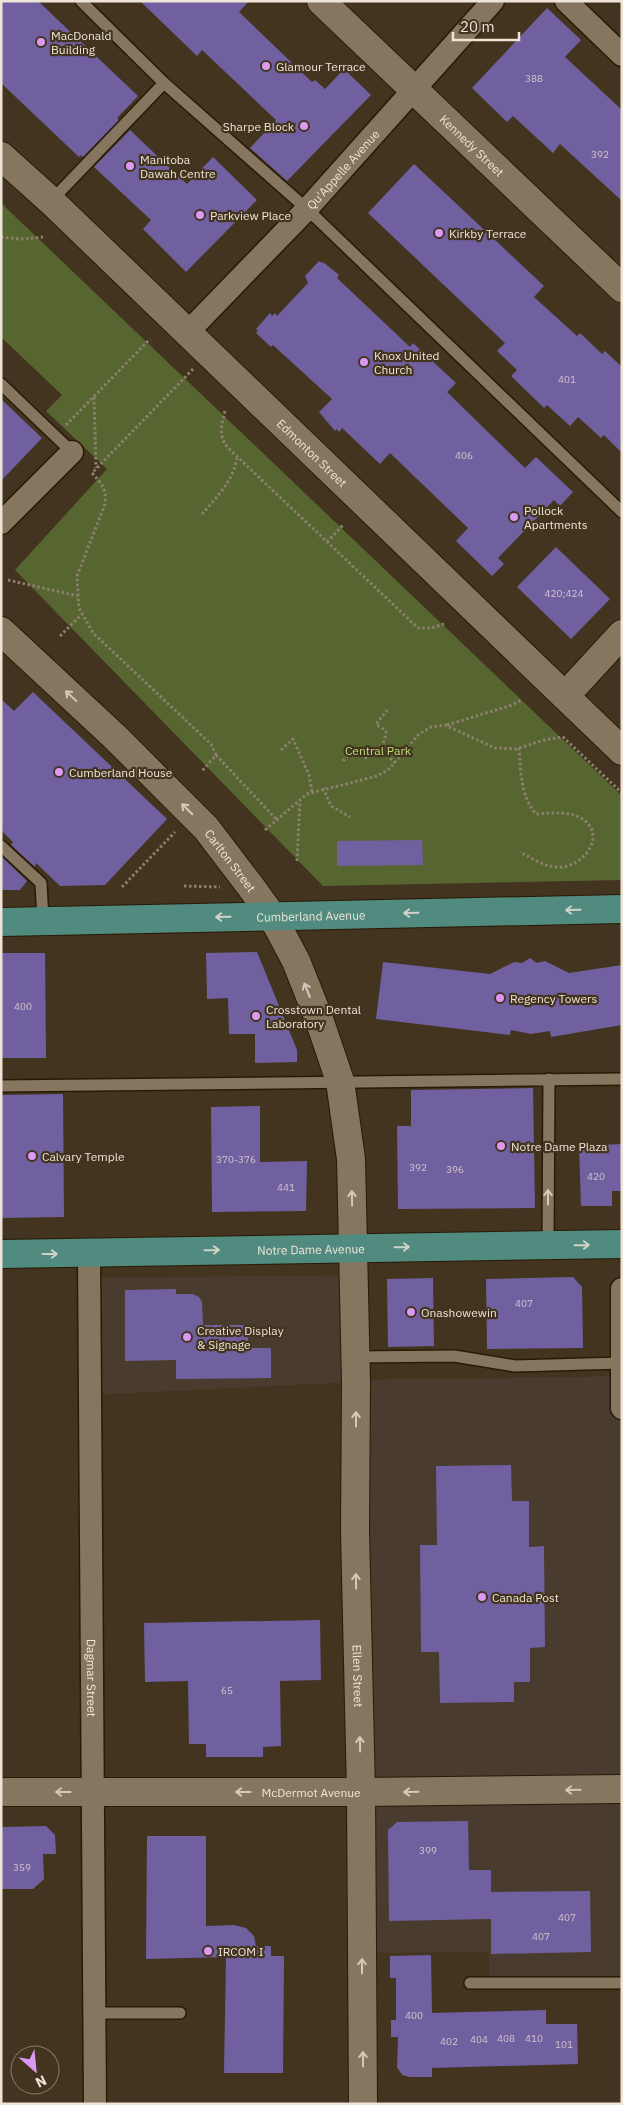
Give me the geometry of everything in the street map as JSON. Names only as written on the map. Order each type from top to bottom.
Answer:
[{"type":"main road","name":"Cumberland Avenue","points":[[1,922],[622,909]]},
{"type":"main road","name":"Notre Dame Avenue","points":[[1,1254],[622,1244]]},
{"type":"street","name":"Kennedy Street","points":[[321,1],[622,288]]},
{"type":"street","name":"Qu'Appelle Avenue","points":[[187,333],[307,210],[493,1]]},
{"type":"street","points":[[566,1],[622,55]]},
{"type":"street","name":"Edmonton Street","points":[[1,156],[51,201],[622,751]]},
{"type":"street","points":[[1,523],[72,452]]},
{"type":"street","name":"Carlton Street","points":[[1,631],[115,737],[206,828],[272,916],[296,961],[319,1019],[340,1081],[351,1159],[353,1247]]},
{"type":"street","points":[[565,696],[622,634]]},
{"type":"street","name":"Ellen Street","points":[[353,1247],[355,1531],[361,1792],[363,2104]]},
{"type":"street","name":"Dagmar Street","points":[[89,1253],[95,2104]]},
{"type":"street","points":[[622,1289],[622,1408]]},
{"type":"street","name":"McDermot Avenue","points":[[1,1792],[361,1792],[622,1789]]},
{"type":"lane","points":[[81,1],[164,83],[307,210],[622,512]]},
{"type":"lane","points":[[51,201],[164,83]]},
{"type":"lane","points":[[1,384],[72,452]]},
{"type":"lane","points":[[1,846],[41,883],[43,921]]},
{"type":"lane","points":[[548,1245],[549,1079]]},
{"type":"lane","points":[[1,1086],[622,1079]]},
{"type":"lane","points":[[355,1357],[454,1356],[515,1366],[621,1363]]},
{"type":"lane","points":[[470,1983],[622,1983]]},
{"type":"lane","points":[[94,2013],[180,2013]]},
{"type":"path","points":[[1,237],[22,239],[43,237]]},
{"type":"path","points":[[55,436],[150,339]]},
{"type":"path","points":[[195,367],[92,473],[104,487],[107,494],[105,504],[77,576],[79,608],[93,634],[211,744],[216,755],[277,820]]},
{"type":"path","points":[[94,397],[96,469]]},
{"type":"path","points":[[225,411],[220,431],[222,440],[238,457],[418,628],[432,628],[444,624]]},
{"type":"path","points":[[202,514],[226,486],[235,471],[238,457]]},
{"type":"path","points":[[327,542],[342,526]]},
{"type":"path","points":[[8,580],[78,596]]},
{"type":"path","points":[[60,636],[82,614]]},
{"type":"path","points":[[265,830],[300,799],[312,792],[377,776],[395,763],[419,734],[431,727],[446,725],[509,706],[522,700]]},
{"type":"path","points":[[343,761],[354,749],[364,758],[373,756],[385,741],[386,731],[376,724],[388,709]]},
{"type":"path","points":[[446,725],[495,748],[519,748],[544,740],[564,737],[622,793]]},
{"type":"path","points":[[281,750],[293,739],[306,769],[312,792]]},
{"type":"path","points":[[379,748],[395,763]]},
{"type":"path","points":[[519,748],[524,796],[536,814],[568,814],[583,819],[593,830],[594,842],[588,853],[577,862],[564,867],[552,866],[536,861],[520,852]]},
{"type":"path","points":[[202,770],[216,755]]},
{"type":"path","points":[[323,788],[331,806],[350,817]]},
{"type":"path","points":[[297,861],[300,799]]},
{"type":"path","points":[[122,887],[179,828]]},
{"type":"path","points":[[184,886],[221,887]]},
{"type":"shaded area","points":[[354,1275],[356,1382],[90,1395],[89,1278]]},
{"type":"shaded area","points":[[621,1375],[622,1983],[489,1983],[489,1952],[362,1953],[356,1382],[388,1379]]},
{"type":"green space","name":"Central Park","points":[[1,203],[622,796],[622,880],[323,886],[15,570],[107,469],[46,411],[62,395],[1,337]]},
{"type":"building","name":"MacDonald Building","points":[[1,1],[38,1],[138,96],[117,118],[119,120],[83,157],[81,155],[79,157],[1,83]]},
{"type":"building","points":[[140,1],[249,1],[239,12],[312,82],[315,80],[325,89],[344,69],[371,95],[287,181],[250,148],[276,120],[202,50],[197,56]]},
{"type":"building","points":[[547,8],[581,40],[565,57],[622,110],[622,201],[560,144],[553,153],[513,116],[507,122],[472,88]]},
{"type":"building","name":"Parkview Place","points":[[130,130],[187,184],[213,157],[257,200],[186,272],[143,229],[151,220],[94,167]]},
{"type":"building","points":[[414,164],[544,286],[534,297],[577,336],[580,333],[602,354],[605,351],[622,367],[622,453],[604,435],[601,438],[578,417],[570,426],[547,405],[544,408],[511,376],[517,370],[497,351],[505,343],[368,213]]},
{"type":"building","points":[[319,261],[339,275],[337,278],[410,347],[413,343],[456,383],[447,392],[525,468],[536,457],[573,492],[560,506],[554,500],[498,558],[504,564],[492,576],[456,541],[468,528],[390,453],[380,464],[342,428],[339,432],[337,429],[335,431],[319,412],[332,399],[273,345],[271,347],[256,333],[258,331],[256,329],[270,313],[272,316],[275,313],[277,316],[308,283],[305,276]]},
{"type":"building","points":[[1,399],[42,438],[1,481]]},
{"type":"building","points":[[556,547],[610,599],[571,639],[517,587]]},
{"type":"building","name":"Cumberland House","points":[[33,692],[167,819],[105,885],[60,886],[36,863],[35,867],[11,845],[13,842],[1,830],[1,699],[14,711]]},
{"type":"building","points":[[422,840],[423,865],[337,866],[337,841]]},
{"type":"building","points":[[1,856],[27,881],[20,890],[1,890]]},
{"type":"building","name":"Crosstown Dental Laboratory","points":[[257,952],[297,1050],[297,1062],[255,1063],[255,1034],[229,1034],[228,998],[207,999],[206,953]]},
{"type":"building","points":[[1,953],[45,953],[46,1058],[1,1058]]},
{"type":"building","name":"Regency Towers","points":[[530,958],[537,963],[545,961],[569,973],[622,965],[622,1025],[551,1037],[550,1031],[531,1034],[511,1030],[510,1035],[376,1019],[383,962],[490,974],[514,962],[522,963]]},
{"type":"building","points":[[533,1088],[535,1208],[398,1209],[397,1126],[411,1126],[411,1090]]},
{"type":"building","name":"Calvary Temple","points":[[63,1094],[64,1217],[1,1218],[1,1095]]},
{"type":"building","points":[[260,1106],[260,1162],[307,1161],[306,1211],[212,1212],[211,1107]]},
{"type":"building","points":[[622,1144],[622,1191],[612,1191],[612,1206],[581,1206],[579,1146]]},
{"type":"building","points":[[573,1277],[582,1287],[583,1348],[487,1349],[486,1279]]},
{"type":"building","name":"Onashowewin","points":[[433,1278],[434,1346],[388,1347],[387,1279]]},
{"type":"building","name":"Creative Display & Signage","points":[[176,1289],[176,1294],[193,1294],[199,1297],[202,1302],[203,1325],[248,1325],[248,1348],[271,1348],[271,1378],[176,1379],[176,1360],[125,1361],[125,1290]]},
{"type":"building","name":"Canada Post","points":[[511,1465],[512,1501],[529,1501],[529,1547],[544,1546],[545,1647],[530,1648],[530,1682],[514,1682],[514,1702],[440,1703],[439,1652],[421,1652],[420,1545],[437,1545],[436,1466]]},
{"type":"building","points":[[320,1620],[321,1680],[280,1681],[281,1746],[263,1747],[263,1757],[206,1757],[206,1744],[189,1744],[188,1681],[145,1682],[144,1623]]},
{"type":"building","points":[[468,1821],[469,1870],[491,1870],[491,1892],[590,1891],[591,1952],[491,1954],[491,1919],[389,1921],[388,1830],[397,1822]]},
{"type":"building","points":[[46,1826],[55,1835],[56,1854],[43,1854],[44,1879],[33,1889],[1,1889],[1,1827]]},
{"type":"building","name":"IRCOM I","points":[[147,1836],[206,1836],[206,1926],[234,1925],[246,1928],[254,1936],[256,1946],[271,1946],[271,1956],[284,1956],[283,2073],[224,2073],[226,1957],[146,1959]]},
{"type":"building","points":[[431,1955],[432,2013],[546,2010],[546,2024],[577,2024],[578,2064],[432,2068],[432,2077],[402,2075],[397,2067],[398,2037],[391,2037],[391,2020],[396,2020],[396,1978],[390,1978],[390,1956]]},
{"type":"place","name":"MacDonald Building","points":[[41,42]]},
{"type":"place","name":"Glamour Terrace","points":[[266,66]]},
{"type":"place","name":"Sharpe Block","points":[[304,126]]},
{"type":"place","name":"Manitoba Dawah Centre","points":[[130,166]]},
{"type":"place","name":"Parkview Place","points":[[200,215]]},
{"type":"place","name":"Kirkby Terrace","points":[[439,233]]},
{"type":"place","name":"Knox United Church","points":[[364,362]]},
{"type":"place","name":"Pollock Apartments","points":[[514,517]]},
{"type":"place","name":"Cumberland House","points":[[59,772]]},
{"type":"place","name":"Regency Towers","points":[[500,998]]},
{"type":"place","name":"Crosstown Dental Laboratory","points":[[256,1016]]},
{"type":"place","name":"Notre Dame Plaza","points":[[501,1146]]},
{"type":"place","name":"Calvary Temple","points":[[32,1156]]},
{"type":"place","name":"Onashowewin","points":[[411,1312]]},
{"type":"place","name":"Creative Display & Signage","points":[[187,1337]]},
{"type":"place","name":"Canada Post","points":[[482,1597]]},
{"type":"place","name":"IRCOM I","points":[[208,1951]]}]
